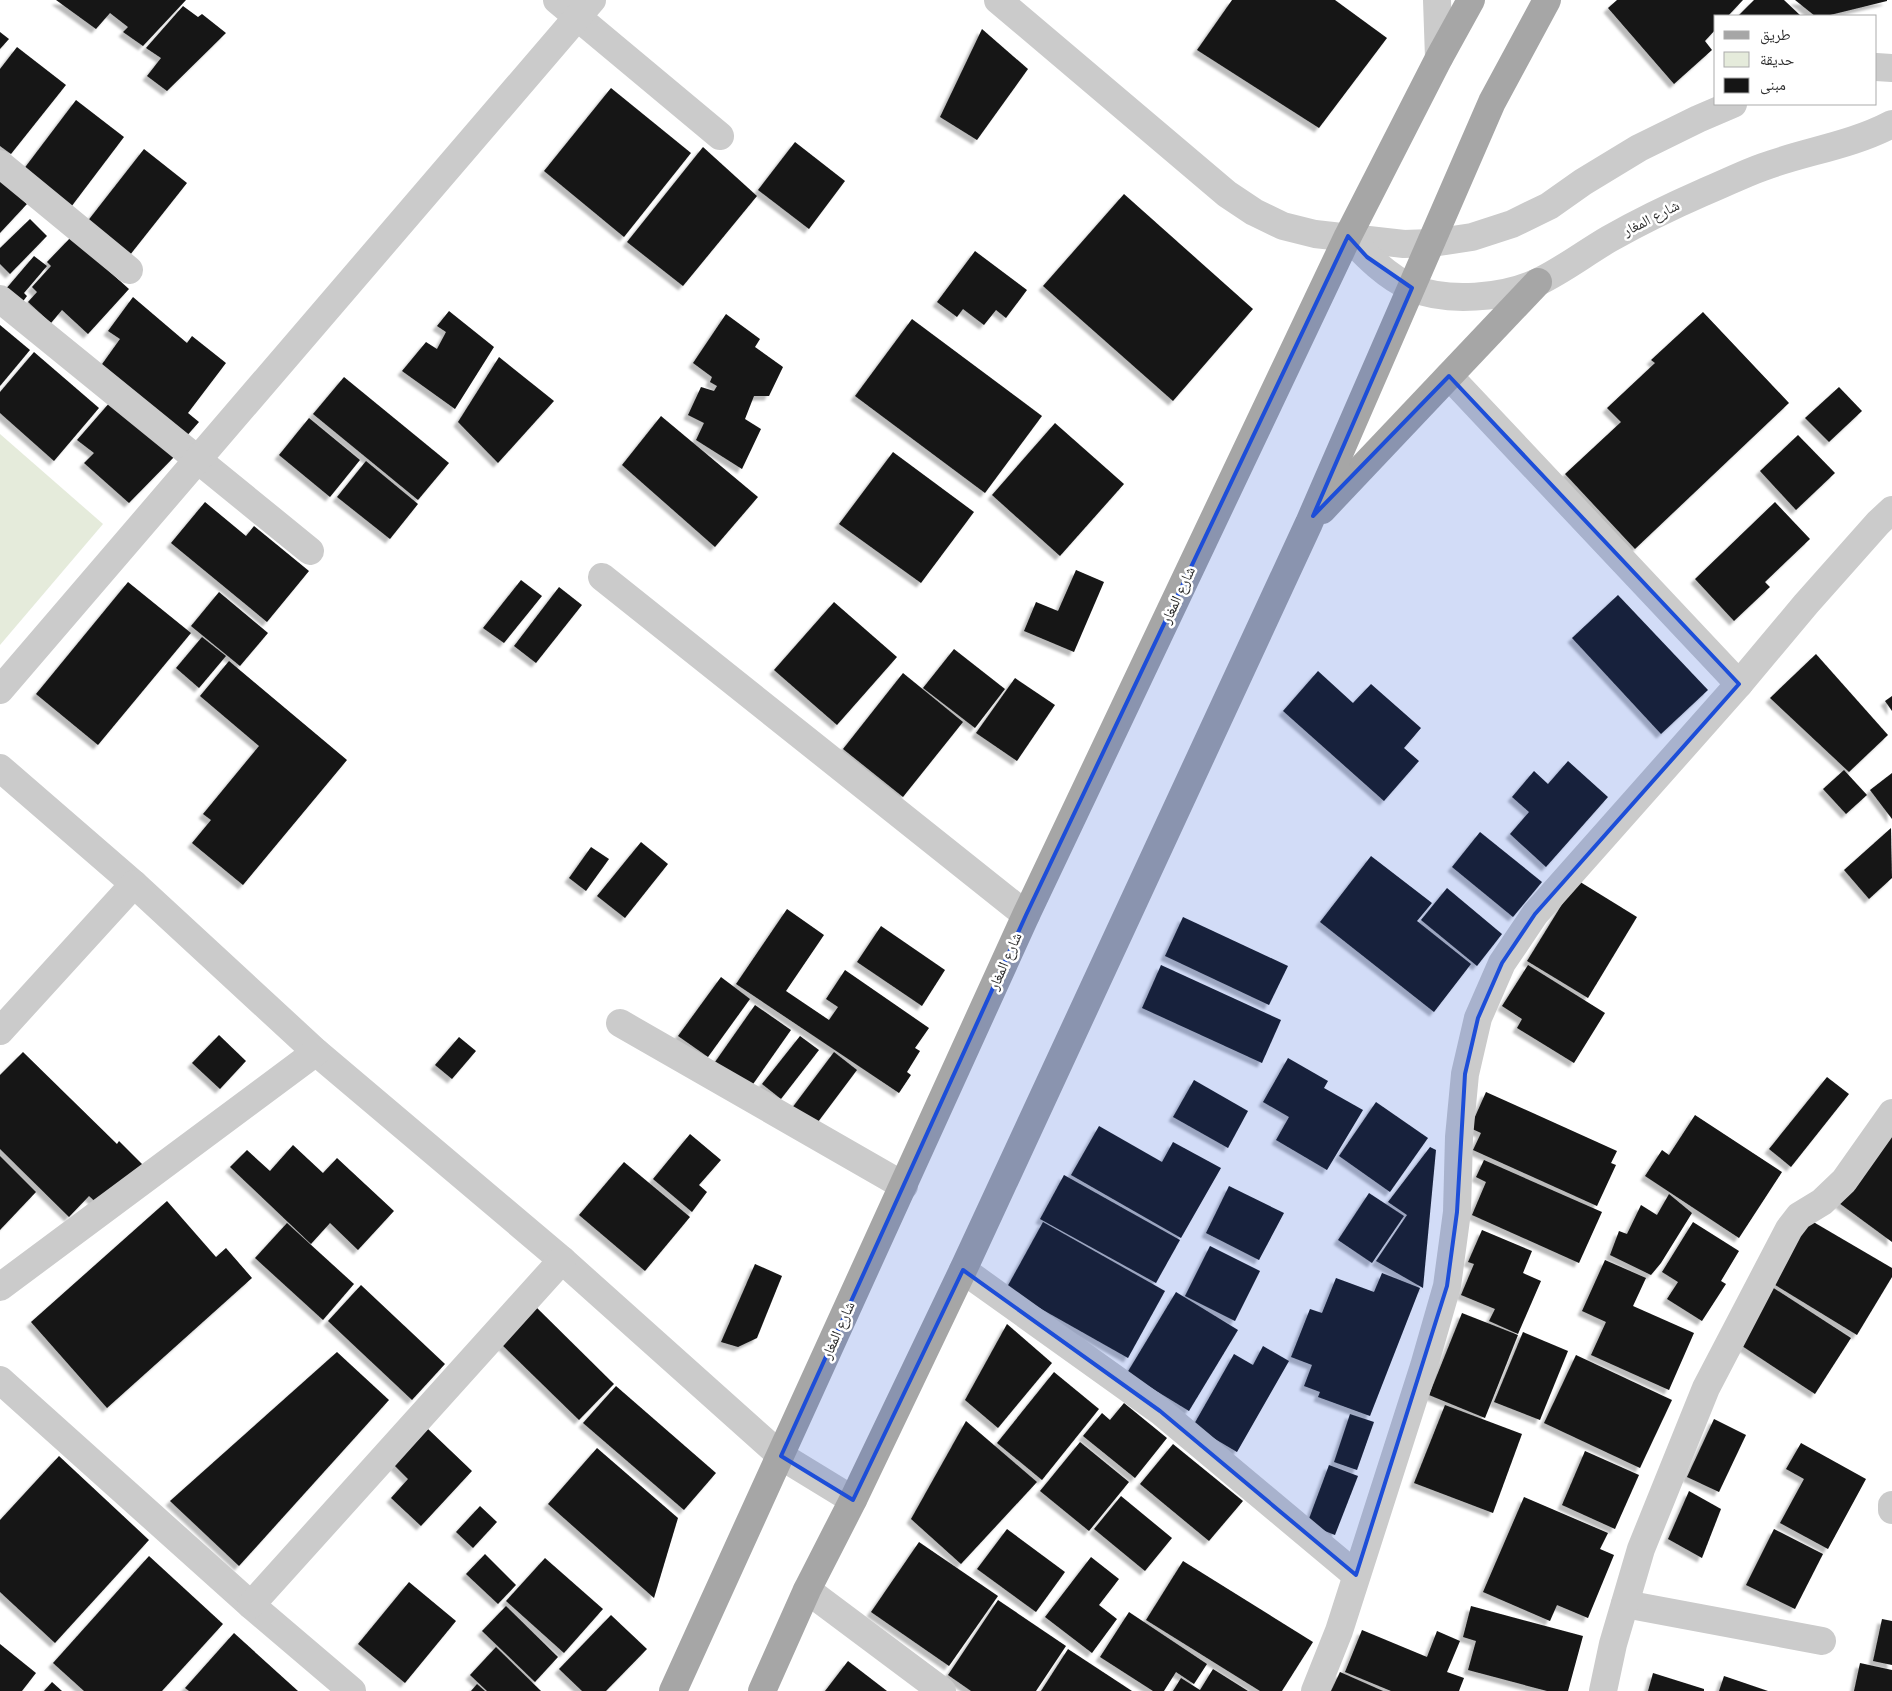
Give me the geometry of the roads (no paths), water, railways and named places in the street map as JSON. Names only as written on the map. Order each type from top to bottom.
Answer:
[{"type":"main road","points":[[1348,236],[1439,58],[1471,0]]},
{"type":"main road","points":[[762,1691],[807,1590],[963,1270],[1309,524],[1492,102],[1546,0]]},
{"type":"main road","name":"شارع المغار","points":[[673,1691],[1026,915],[1348,236]]},
{"type":"main road","points":[[1309,524],[1538,282]]},
{"type":"street","points":[[556,0],[584,8],[720,136]]},
{"type":"street","points":[[998,0],[1227,194],[1254,212],[1283,226],[1315,234],[1348,236],[1376,242],[1404,244],[1432,243],[1472,237],[1512,224],[1549,206],[1583,182],[1639,148],[1731,105]]},
{"type":"street","points":[[1437,0],[1439,58]]},
{"type":"street","points":[[0,690],[584,8]]},
{"type":"street","points":[[1877,67],[1892,68]]},
{"type":"street","name":"شارع المغار","points":[[1348,236],[1367,257],[1388,274],[1412,288],[1437,295],[1504,294],[1538,282],[1611,238],[1686,200],[1764,167],[1862,138],[1892,124]]},
{"type":"street","points":[[0,164],[129,270]]},
{"type":"street","points":[[0,299],[310,551]]},
{"type":"street","points":[[1449,376],[1739,684]]},
{"type":"street","points":[[1316,1691],[1339,1631],[1424,1366],[1446,1286],[1458,1212],[1459,1136],[1465,1074],[1478,1018],[1502,963],[1535,914],[1739,684],[1806,604],[1878,523],[1892,510]]},
{"type":"street","points":[[602,576],[1026,915]]},
{"type":"street","points":[[0,768],[134,884],[316,1052],[562,1260],[781,1456],[852,1500]]},
{"type":"street","points":[[0,1031],[134,884]]},
{"type":"street","points":[[620,1023],[904,1186]]},
{"type":"street","points":[[0,1287],[316,1052]]},
{"type":"street","points":[[1603,1691],[1613,1644],[1642,1548],[1706,1388],[1789,1228],[1799,1216],[1822,1202],[1844,1181],[1892,1113]]},
{"type":"street","points":[[251,1604],[562,1260]]},
{"type":"street","points":[[963,1270],[1160,1411],[1356,1575]]},
{"type":"street","points":[[0,1380],[251,1604],[352,1691]]},
{"type":"street","points":[[1892,1505],[1892,1510]]},
{"type":"street","points":[[807,1590],[942,1691]]},
{"type":"street","points":[[1625,1604],[1822,1641]]}]
